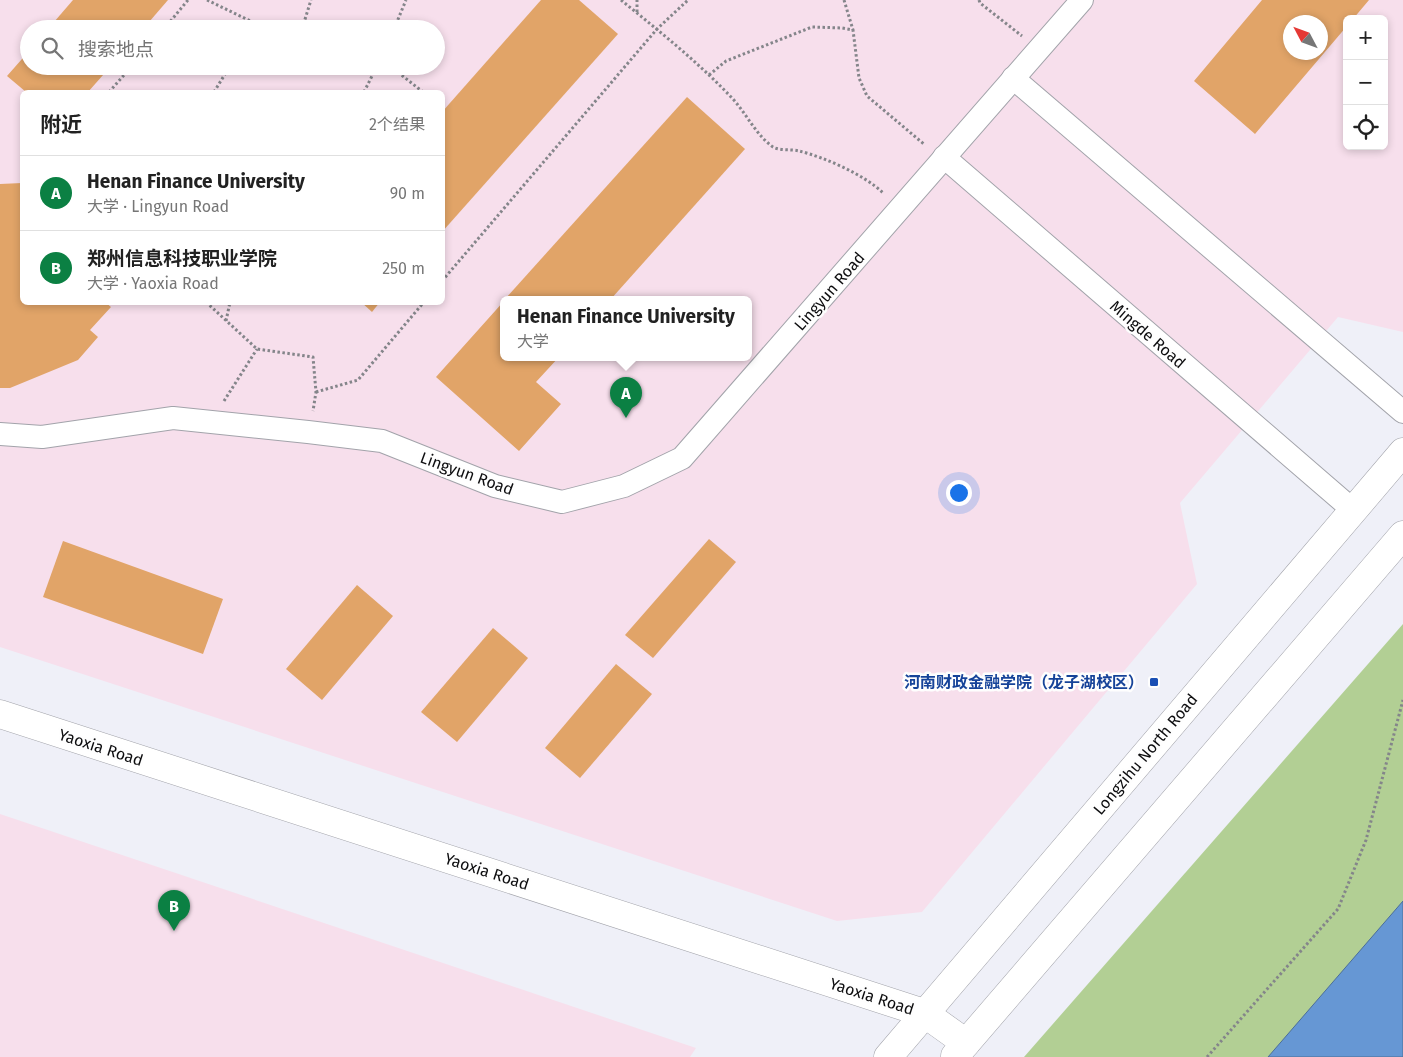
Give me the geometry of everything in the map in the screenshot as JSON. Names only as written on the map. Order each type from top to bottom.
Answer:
[{"type":"street","name":"Lingyun Road","points":[[0,434],[42,437],[173,418],[211,421],[382,440],[495,486],[562,502],[624,486],[682,458],[1082,0]]},
{"type":"street","points":[[1014,78],[1403,412]]},
{"type":"street","name":"Mingde Road","points":[[944,157],[1352,510]]},
{"type":"street","name":"Longzihu North Road","points":[[888,1057],[1403,452]]},
{"type":"street","points":[[960,1050],[1403,534]]},
{"type":"street","name":"Yaoxia Road","points":[[0,714],[924,1013],[960,1050]]},
{"type":"path","points":[[171,20],[188,0]]},
{"type":"path","points":[[207,0],[249,20]]},
{"type":"path","points":[[305,20],[311,0]]},
{"type":"path","points":[[398,20],[406,0]]},
{"type":"path","points":[[621,0],[709,75],[734,100],[761,138],[776,149],[794,149],[819,156],[844,168],[879,189],[899,210]]},
{"type":"path","points":[[637,0],[637,13]]},
{"type":"path","points":[[445,277],[657,30],[688,0]]},
{"type":"path","points":[[844,0],[853,30],[859,78],[867,96],[928,147],[944,157]]},
{"type":"path","points":[[979,0],[980,3],[1039,49]]},
{"type":"path","points":[[709,75],[726,61],[812,27],[853,30]]},
{"type":"path","points":[[111,90],[124,75]]},
{"type":"path","points":[[215,90],[224,75]]},
{"type":"path","points":[[365,90],[372,75]]},
{"type":"path","points":[[401,75],[420,90]]},
{"type":"path","points":[[209,305],[257,349],[312,358],[316,392],[308,432]]},
{"type":"path","points":[[226,321],[229,305]]},
{"type":"path","points":[[316,392],[358,380],[421,305]]},
{"type":"path","points":[[211,421],[257,349]]},
{"type":"path","points":[[1208,1057],[1338,909],[1366,840],[1403,700]]},
{"type":"shaded area","points":[[0,0],[1403,0],[1403,332],[1338,317],[1180,503],[1197,584],[922,912],[837,921],[0,647]]},
{"type":"shaded area","points":[[0,814],[696,1048],[690,1057],[0,1057]]},
{"type":"green space","points":[[1403,624],[1403,1057],[1024,1057]]},
{"type":"water","points":[[1403,901],[1403,1057],[1268,1057]]},
{"type":"building","points":[[73,0],[168,0],[151,20],[56,20]]},
{"type":"building","points":[[541,0],[579,0],[618,34],[445,229],[445,109]]},
{"type":"building","points":[[1262,0],[1369,0],[1356,15],[1343,15],[1343,31],[1328,48],[1328,15],[1283,15],[1283,60],[1318,60],[1255,134],[1194,81]]},
{"type":"building","points":[[20,61],[20,75],[103,75],[90,90],[24,90],[7,76]]},
{"type":"building","points":[[687,97],[745,149],[614,296],[508,296]]},
{"type":"building","points":[[20,183],[20,305],[109,305],[111,307],[90,330],[98,337],[78,360],[10,388],[0,388],[0,184]]},
{"type":"building","points":[[364,305],[378,305],[372,312]]},
{"type":"building","points":[[500,305],[500,361],[555,361],[536,382],[561,404],[519,451],[436,377]]},
{"type":"building","points":[[709,539],[736,562],[653,658],[625,635]]},
{"type":"building","points":[[63,541],[223,599],[203,654],[43,597]]},
{"type":"building","points":[[357,585],[393,616],[322,700],[286,669]]},
{"type":"building","points":[[493,628],[528,658],[457,742],[421,712]]},
{"type":"building","points":[[616,664],[652,694],[580,778],[545,748]]},
{"type":"place","name":"Henan Finance University","points":[[626,418]]},
{"type":"place","name":"河南财政金融学院（龙子湖校区）","points":[[1154,682]]},
{"type":"place","name":"郑州信息科技职业学院","points":[[174,931]]}]
